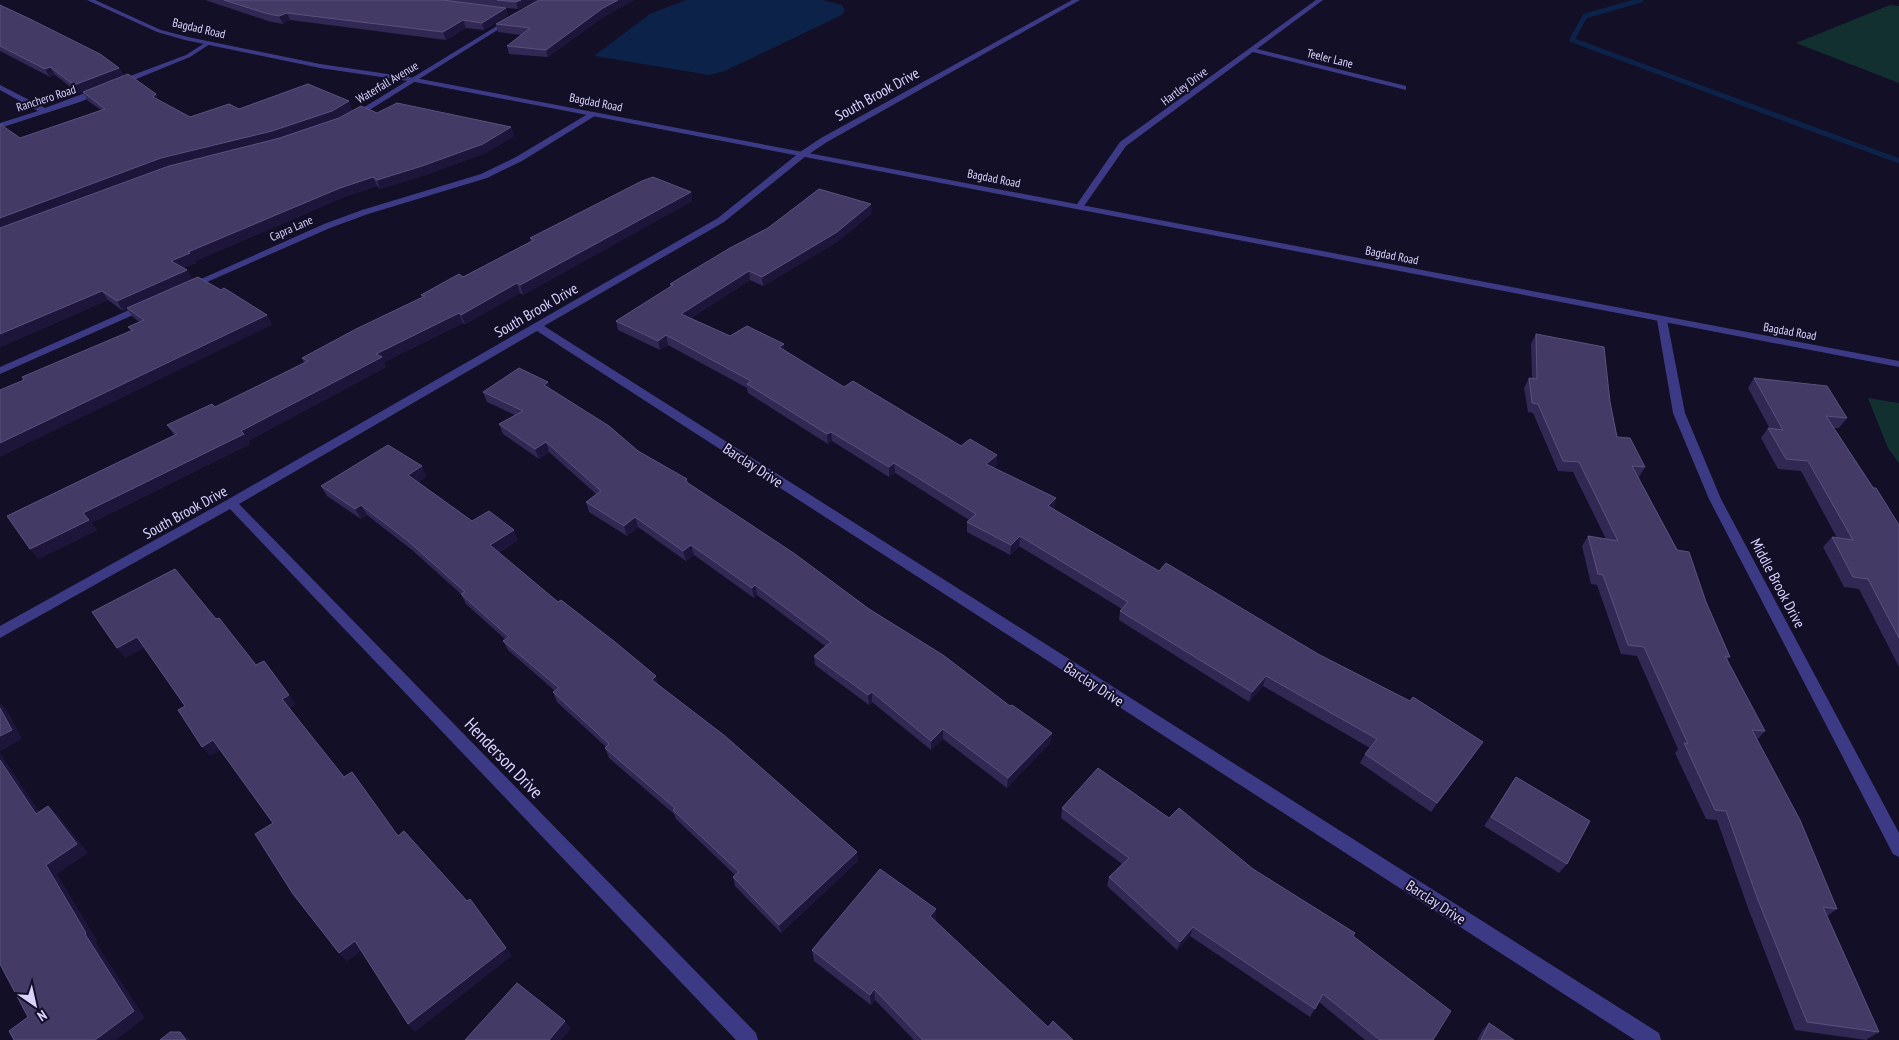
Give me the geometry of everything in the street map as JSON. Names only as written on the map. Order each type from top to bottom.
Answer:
[{"type":"street","name":"Bagdad Road","points":[[90,0],[159,31],[320,66],[415,80],[1899,364]]},
{"type":"street","name":"South Brook Drive","points":[[0,633],[231,503],[721,220],[803,154],[1077,0]]},
{"type":"street","name":"Hartley Drive","points":[[1079,207],[1123,144],[1320,0]]},
{"type":"street","name":"Waterfall Avenue","points":[[339,123],[415,80],[521,13],[511,12]]},
{"type":"street","name":"Ranchero Road","points":[[0,126],[77,100],[188,56],[208,43]]},
{"type":"street","name":"Teeler Lane","points":[[1252,50],[1403,88]]},
{"type":"street","points":[[0,87],[44,111]]},
{"type":"street","name":"Capra Lane","points":[[178,291],[327,226],[365,212],[484,176],[519,159],[594,114]]},
{"type":"street","points":[[0,371],[152,303]]},
{"type":"street","name":"Middle Brook Drive","points":[[1662,320],[1678,413],[1714,499],[1899,849]]},
{"type":"street","name":"Barclay Drive","points":[[538,327],[1652,1040]]},
{"type":"street","name":"Henderson Drive","points":[[231,503],[749,1040]]},
{"type":"green space","points":[[1890,5],[1899,6],[1899,83],[1796,43]]},
{"type":"green space","points":[[1868,398],[1899,403],[1899,463],[1888,448]]},
{"type":"water","points":[[686,0],[823,0],[842,5],[845,10],[842,15],[725,71],[709,75],[594,56],[650,14]]},
{"type":"building","points":[[224,0],[443,0],[506,8],[482,23],[463,20],[443,32],[287,13],[279,16]]},
{"type":"building","points":[[497,0],[521,0],[516,2]]},
{"type":"building","points":[[539,0],[618,0],[603,8],[546,50],[507,46],[530,28],[496,24]]},
{"type":"building","points":[[0,5],[100,54],[119,68],[74,85],[50,67],[45,69],[0,46]]},
{"type":"building","points":[[128,74],[156,94],[153,97],[190,117],[229,104],[239,109],[308,84],[349,101],[332,111],[272,131],[161,158],[0,218],[0,124],[20,138],[105,109],[83,92]]},
{"type":"building","points":[[397,103],[511,127],[483,144],[377,180],[373,177],[340,188],[188,252],[190,253],[171,261],[187,270],[117,301],[102,291],[0,334],[0,228],[169,166],[280,138],[339,118],[361,106],[377,113]]},
{"type":"building","points":[[653,177],[691,192],[520,285],[517,283],[461,315],[459,313],[376,354],[382,357],[241,431],[244,434],[83,513],[89,520],[30,549],[7,516],[177,434],[167,425],[212,404],[215,407],[308,361],[302,358],[356,329],[425,296],[421,295],[459,274],[463,277],[534,240],[530,238]]},
{"type":"building","points":[[819,189],[871,204],[837,232],[762,277],[749,271],[681,314],[730,336],[747,326],[784,344],[779,347],[844,387],[853,381],[961,446],[970,439],[997,455],[986,464],[1056,498],[1048,506],[1159,571],[1166,563],[1318,654],[1410,701],[1413,697],[1483,742],[1437,803],[1365,754],[1377,739],[1266,676],[1252,692],[1120,611],[1128,602],[1020,536],[1011,545],[967,522],[976,514],[894,463],[889,467],[831,432],[827,434],[747,384],[751,381],[666,335],[658,341],[616,321],[673,285],[670,284],[768,228]]},
{"type":"building","points":[[198,277],[221,290],[224,288],[267,315],[0,443],[0,390],[24,380],[22,377],[133,330],[128,327],[144,320],[127,308]]},
{"type":"building","points":[[1536,334],[1604,347],[1610,402],[1617,437],[1630,438],[1645,467],[1632,466],[1677,550],[1689,552],[1706,602],[1730,657],[1725,656],[1765,731],[1752,730],[1800,820],[1837,909],[1823,907],[1879,1032],[1807,1022],[1758,900],[1726,811],[1715,810],[1684,743],[1688,744],[1644,647],[1628,645],[1603,575],[1598,574],[1588,536],[1618,541],[1579,462],[1563,461],[1538,404],[1532,403],[1529,378],[1537,379]]},
{"type":"building","points":[[519,368],[548,382],[544,385],[609,426],[638,451],[687,479],[685,481],[795,554],[869,609],[943,655],[1010,706],[1012,705],[1052,733],[1008,778],[943,729],[931,741],[872,692],[868,695],[814,656],[831,642],[755,585],[752,588],[691,545],[683,551],[635,517],[624,526],[586,502],[601,491],[546,442],[535,449],[499,424],[523,411],[483,392]]},
{"type":"building","points":[[1754,378],[1827,386],[1847,418],[1826,416],[1899,525],[1899,638],[1868,579],[1853,577],[1832,537],[1853,540],[1808,461],[1786,459],[1768,428],[1783,430]]},
{"type":"building","points":[[388,445],[422,466],[408,475],[472,521],[489,511],[514,530],[490,545],[558,602],[561,600],[656,676],[652,680],[725,736],[857,852],[779,925],[733,877],[739,872],[673,810],[675,808],[605,748],[609,744],[553,692],[559,688],[503,641],[509,637],[461,594],[465,592],[407,540],[361,505],[355,509],[321,486]]},
{"type":"building","points":[[175,569],[216,619],[219,618],[256,665],[264,661],[289,695],[282,699],[344,777],[352,772],[398,836],[404,831],[467,901],[470,899],[506,948],[408,1024],[355,941],[339,953],[293,894],[255,834],[273,823],[213,740],[202,747],[178,710],[185,706],[137,637],[117,648],[92,612]]},
{"type":"building","points":[[0,708],[12,730],[0,736]]},
{"type":"building","points":[[0,760],[36,814],[48,806],[77,844],[46,865],[85,934],[134,1011],[95,1040],[14,1040],[9,1031],[28,1017],[0,964]]},
{"type":"building","points":[[1098,768],[1169,818],[1179,808],[1253,869],[1355,933],[1353,936],[1451,1011],[1433,1040],[1380,1040],[1323,994],[1315,1009],[1193,927],[1180,942],[1109,877],[1129,858],[1062,808]]},
{"type":"building","points":[[1516,777],[1590,821],[1567,864],[1491,817]]},
{"type":"building","points":[[880,869],[936,909],[930,916],[1048,1027],[1053,1021],[1073,1040],[923,1040],[874,989],[870,995],[812,950]]},
{"type":"building","points":[[517,983],[565,1021],[549,1040],[465,1040]]},
{"type":"building","points":[[1489,1023],[1514,1040],[1481,1040]]},
{"type":"building","points":[[170,1032],[180,1032],[186,1040],[160,1040]]},
{"type":"waterway","points":[[1641,0],[1585,16],[1572,40],[1899,161]]}]
